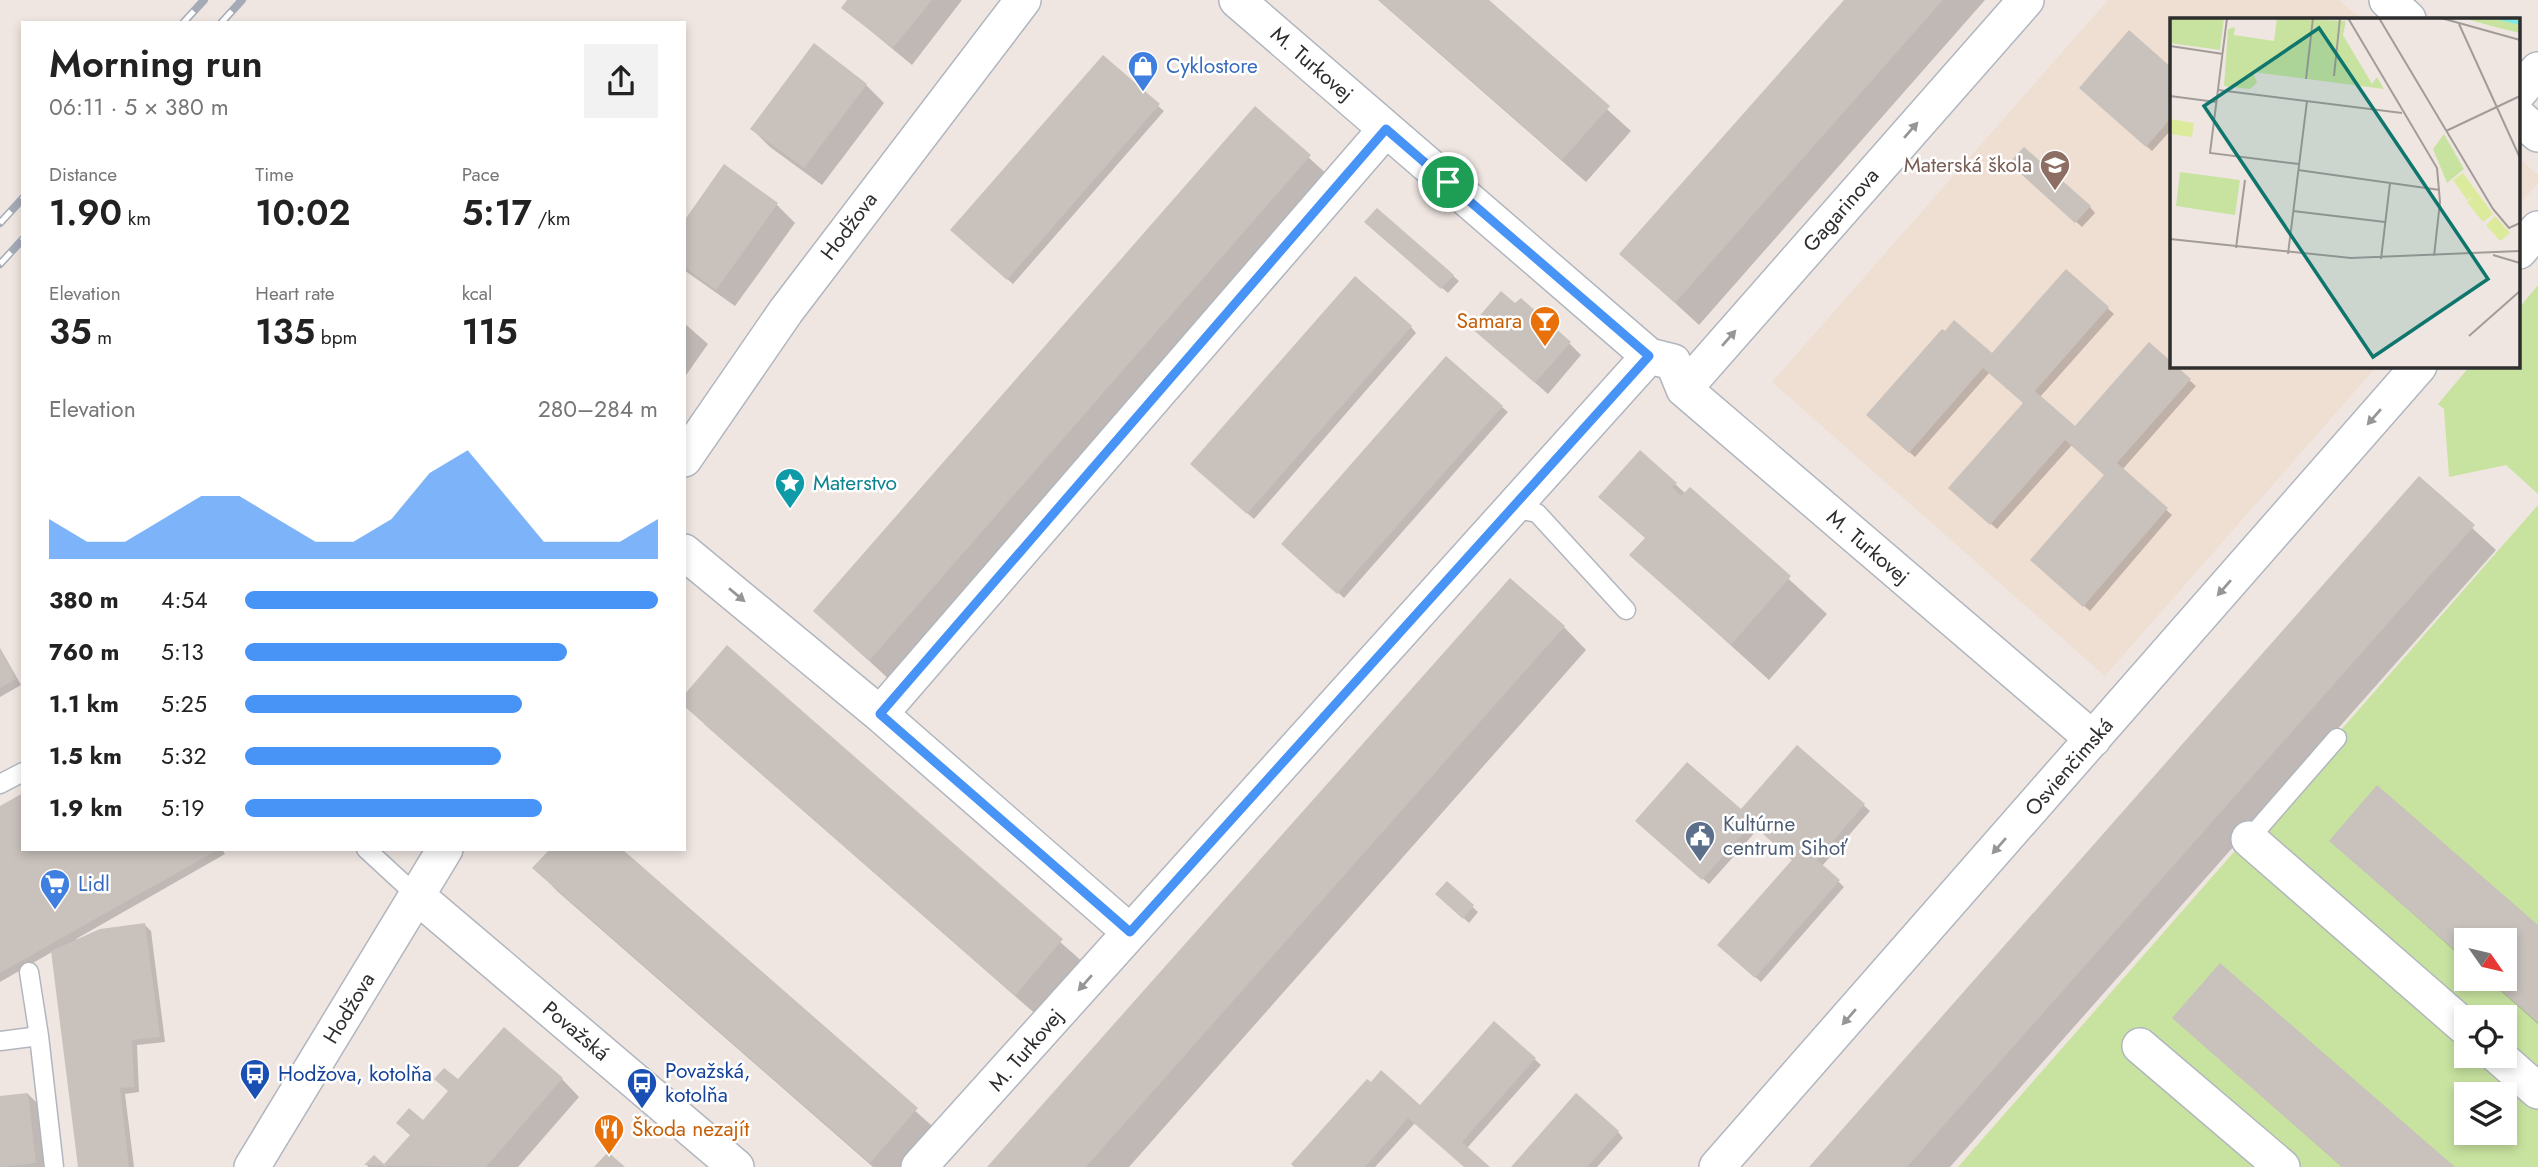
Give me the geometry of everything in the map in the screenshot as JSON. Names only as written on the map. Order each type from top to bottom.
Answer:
[{"type":"street","name":"Hodžova","points":[[686,456],[786,311],[1023,0]]},
{"type":"street","name":"M. Turkovej","points":[[1237,0],[1649,356],[1673,362],[1684,389],[2093,739]]},
{"type":"street","name":"Gagarinova","points":[[1684,389],[2026,0]]},
{"type":"street","points":[[2387,0],[2407,18]]},
{"type":"street","points":[[2520,91],[2538,70]]},
{"type":"street","points":[[2520,118],[2538,134]]},
{"type":"street","points":[[880,714],[1043,522],[1386,129]]},
{"type":"street","points":[[2520,250],[2538,229]]},
{"type":"street","name":"M. Turkovej","points":[[919,1167],[1649,356]]},
{"type":"street","name":"Osvienčimská","points":[[1717,1167],[2417,368]]},
{"type":"street","points":[[686,554],[880,714],[1130,932]]},
{"type":"street","points":[[2249,839],[2454,1018]]},
{"type":"street","name":"Hodžova","points":[[252,1167],[444,851]]},
{"type":"street","name":"Považská","points":[[416,896],[736,1167]]},
{"type":"street","points":[[2140,1046],[2282,1167]]},
{"type":"street","points":[[2512,1068],[2538,1091]]},
{"type":"lane","points":[[1512,508],[1537,513],[1626,610]]},
{"type":"lane","points":[[2249,839],[2337,738]]},
{"type":"lane","points":[[0,784],[21,773]]},
{"type":"lane","points":[[368,851],[416,896]]},
{"type":"lane","points":[[29,972],[54,1167]]},
{"type":"lane","points":[[0,1041],[39,1036]]},
{"type":"shaded area","name":"Materská škola","points":[[2108,0],[2339,0],[2360,18],[2170,18],[2170,368],[2375,368],[2105,676],[1772,382]]},
{"type":"shaded area","points":[[2520,159],[2538,175],[2538,183],[2520,204]]},
{"type":"green space","points":[[2538,285],[2538,494],[2506,465],[2449,477],[2444,409],[2438,404],[2468,368],[2520,368],[2520,307]]},
{"type":"green space","points":[[2538,505],[2538,1167],[1958,1167]]},
{"type":"building","points":[[847,0],[932,0],[893,48],[841,8]]},
{"type":"building","points":[[1379,0],[1489,0],[1610,106],[1562,160]]},
{"type":"building","points":[[1844,0],[1943,0],[1675,303],[1619,254]]},
{"type":"building","points":[[2129,30],[2170,66],[2170,119],[2146,147],[2079,88]]},
{"type":"building","points":[[814,43],[867,84],[804,168],[750,129]]},
{"type":"building","points":[[1103,55],[1160,104],[1007,280],[950,230]]},
{"type":"building","points":[[1255,106],[1311,155],[869,661],[813,611]]},
{"type":"building","points":[[2024,147],[2091,206],[2075,223],[2009,163]]},
{"type":"building","points":[[724,164],[778,203],[716,290],[686,268],[686,218]]},
{"type":"building","points":[[1377,208],[1454,275],[1441,289],[1364,222]]},
{"type":"building","points":[[2066,269],[2109,307],[2035,391],[2075,426],[2149,342],[2170,360],[2170,368],[2179,368],[2191,379],[2117,463],[2168,508],[2083,607],[2030,560],[2104,475],[2065,440],[1990,525],[1948,488],[2023,403],[1983,368],[1909,453],[1866,415],[1942,329],[1945,331],[1954,320],[1992,353]]},
{"type":"building","points":[[1355,276],[1412,326],[1247,514],[1190,464]]},
{"type":"building","points":[[1501,291],[1515,303],[1521,298],[1571,342],[1535,383],[1470,327]]},
{"type":"building","points":[[1446,356],[1503,406],[1337,594],[1281,544]]},
{"type":"building","points":[[1640,450],[1677,483],[1672,487],[1681,496],[1690,487],[1791,576],[1731,645],[1629,555],[1645,538],[1598,497]]},
{"type":"building","points":[[2419,476],[2475,525],[1907,1167],[1809,1167]]},
{"type":"building","points":[[1510,578],[1565,626],[1086,1167],[987,1167]]},
{"type":"building","points":[[727,645],[1063,939],[1015,996],[686,708],[686,693]]},
{"type":"building","points":[[0,649],[16,679],[0,688]]},
{"type":"building","name":"Kultúrne centrum Sihoť","points":[[1797,745],[1865,804],[1817,860],[1840,880],[1755,978],[1717,945],[1792,860],[1752,824],[1702,880],[1635,821],[1687,762],[1741,809]]},
{"type":"building","points":[[2377,785],[2538,925],[2538,1023],[2502,991],[2517,991],[2517,928],[2454,928],[2454,950],[2329,841]]},
{"type":"building","name":"Lidl","points":[[21,794],[21,851],[215,851],[0,973],[0,806]]},
{"type":"building","points":[[548,851],[624,851],[918,1108],[870,1163],[532,868]]},
{"type":"building","points":[[1447,881],[1474,905],[1463,919],[1435,894]]},
{"type":"building","points":[[145,923],[160,1037],[132,1040],[134,1087],[120,1088],[129,1167],[78,1167],[51,951],[100,929]]},
{"type":"building","points":[[2220,963],[2455,1167],[2342,1167],[2172,1018]]},
{"type":"building","points":[[1494,1021],[1536,1058],[1462,1142],[1490,1167],[1464,1167],[1408,1118],[1365,1167],[1294,1167],[1291,1164],[1367,1079],[1371,1082],[1381,1070],[1420,1105]]},
{"type":"building","points":[[504,1027],[563,1078],[486,1167],[364,1165],[374,1155],[384,1164],[410,1135],[396,1123],[409,1108],[423,1120],[448,1091],[434,1079],[444,1068],[458,1079]]},
{"type":"building","points":[[28,1093],[36,1163],[0,1167],[0,1096]]},
{"type":"building","points":[[1576,1093],[1619,1131],[1587,1167],[1511,1167]]},
{"type":"building","name":"Škoda nezajít","points":[[608,1152],[625,1167],[594,1167]]},
{"type":"railway","points":[[185,21],[204,0]]},
{"type":"railway","points":[[223,21],[242,0]]},
{"type":"railway","points":[[0,223],[21,200]]},
{"type":"railway","points":[[0,264],[21,241]]},
{"type":"place","name":"Cyklostore","points":[[1143,93]]},
{"type":"place","name":"Materská škola","points":[[2055,192]]},
{"type":"place","name":"Samara","points":[[1545,348]]},
{"type":"place","name":"Materstvo","points":[[790,510]]},
{"type":"place","name":"Kultúrne centrum Sihoť","points":[[1700,863]]},
{"type":"place","name":"Lidl","points":[[55,911]]},
{"type":"place","name":"Hodžova, kotolňa","points":[[255,1101]]},
{"type":"place","name":"Považská, kotolňa","points":[[642,1110]]},
{"type":"place","name":"Škoda nezajít","points":[[609,1156]]},
{"type":"route","points":[[1386,129],[1448,182],[1649,356],[1130,932],[880,714],[1043,522],[1386,129]]}]
